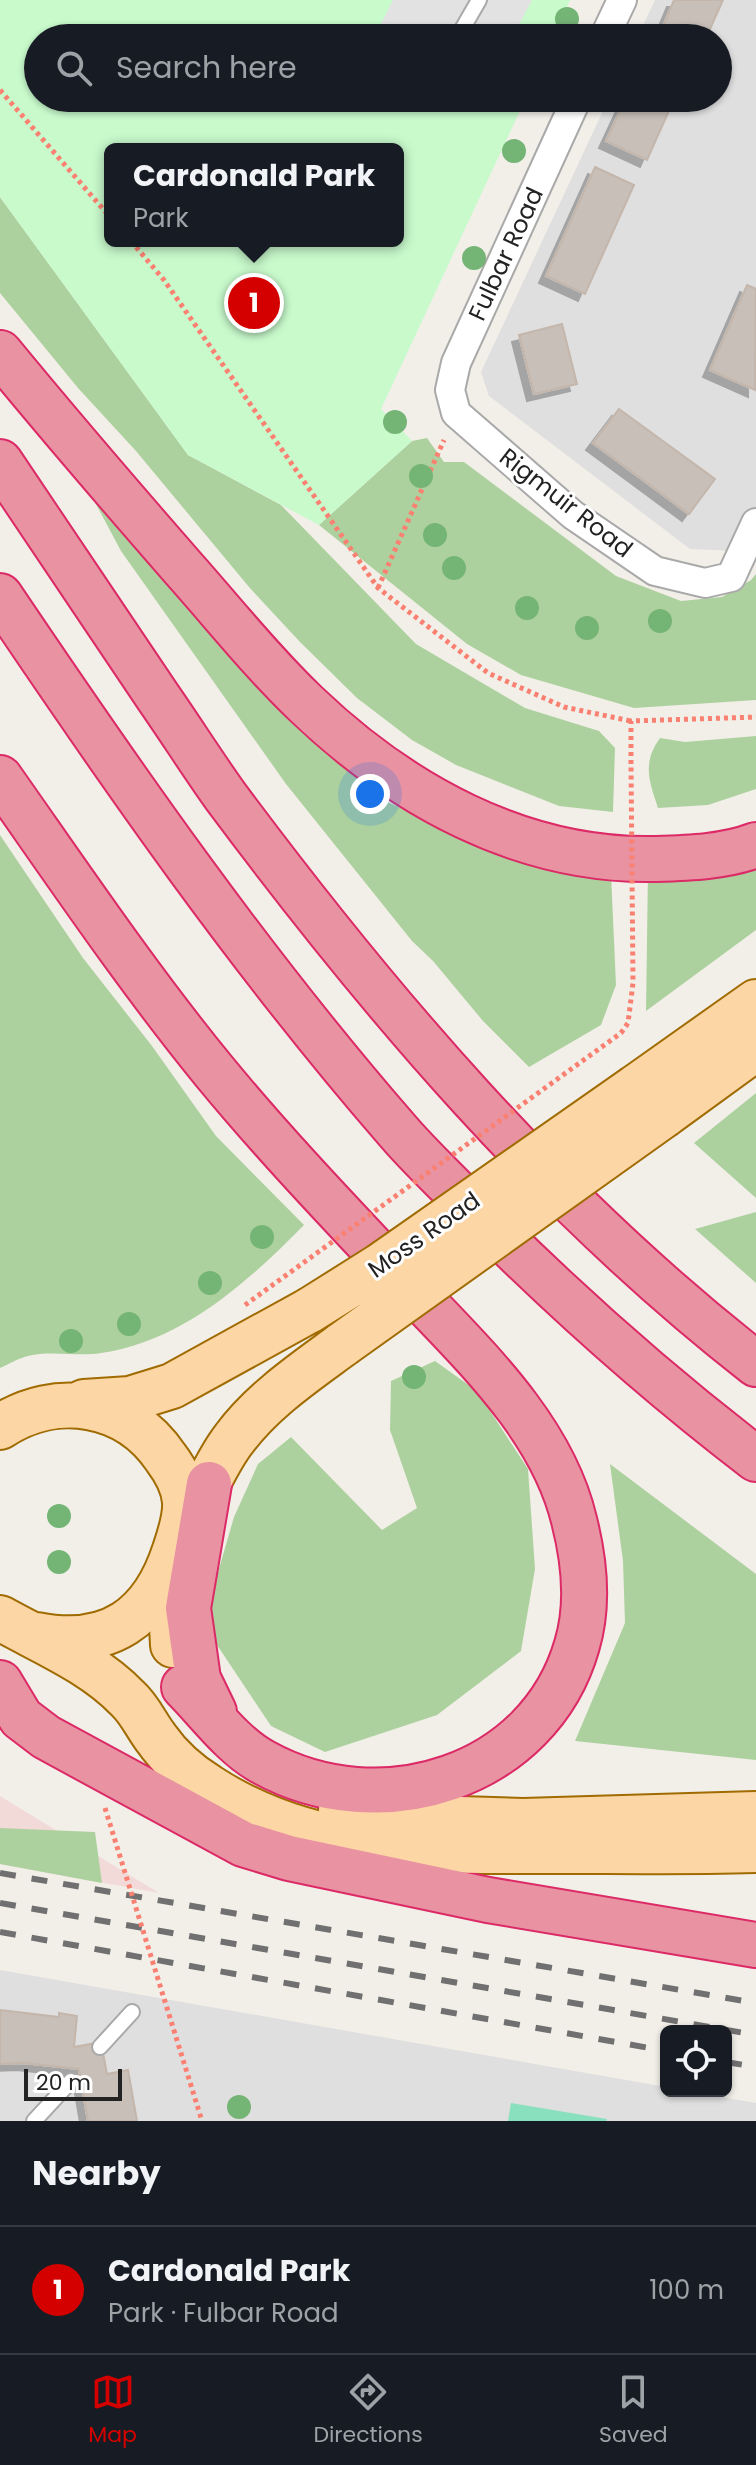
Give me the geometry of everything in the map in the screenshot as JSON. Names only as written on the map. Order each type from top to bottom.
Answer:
[{"type":"highway","points":[[0,353],[75,444],[270,666],[305,703],[369,759],[444,806],[496,832],[554,850],[630,860],[683,858],[743,850],[756,845]]},
{"type":"highway","points":[[0,462],[226,796],[445,1071],[591,1222],[711,1329],[756,1364]]},
{"type":"highway","points":[[0,596],[99,744],[197,881],[280,991],[398,1132],[522,1258],[621,1347],[756,1459]]},
{"type":"highway","points":[[0,778],[141,977],[213,1069],[286,1155],[484,1367],[519,1411],[558,1475],[574,1517],[583,1563],[583,1603],[578,1643],[562,1684],[538,1720],[516,1741],[482,1765],[435,1783],[403,1789],[372,1791],[342,1788],[297,1777],[262,1762],[239,1745],[184,1687]]},
{"type":"highway","points":[[209,1484],[188,1608],[198,1679],[218,1720]]},
{"type":"highway","points":[[0,1683],[21,1718],[46,1737],[243,1844],[289,1858],[488,1900],[756,1945]]},
{"type":"main road","name":"Moss Road","points":[[13,1625],[62,1640],[97,1636],[130,1622],[153,1596],[233,1440],[252,1418],[307,1370],[650,1101],[756,1002]]},
{"type":"main road","name":"Moss Road","points":[[62,1404],[130,1399],[172,1386],[310,1310],[650,1101],[756,1048]]},
{"type":"main road","points":[[0,1427],[37,1408],[62,1404],[99,1408],[148,1435],[171,1464],[185,1504],[176,1548],[173,1650],[184,1687],[200,1720],[235,1764],[278,1789],[355,1814],[523,1821],[756,1814]]},
{"type":"main road","points":[[13,1625],[76,1660],[120,1691],[170,1756],[199,1780],[236,1803],[307,1832],[351,1843],[463,1851],[756,1850]]},
{"type":"street","points":[[611,24],[622,0]]},
{"type":"street","name":"Fulbar Road","points":[[456,413],[450,390],[456,363],[571,112]]},
{"type":"street","name":"Rigmuir Road","points":[[456,413],[573,515],[655,571],[705,583],[731,577],[756,523]]},
{"type":"lane","points":[[465,24],[479,0]]},
{"type":"lane","points":[[100,2047],[132,2012]]},
{"type":"lane","points":[[34,2121],[71,2081]]},
{"type":"path","points":[[0,90],[104,210]]},
{"type":"path","points":[[136,247],[164,280],[378,588],[488,673],[564,707],[631,721],[756,717]]},
{"type":"path","points":[[378,588],[456,413]]},
{"type":"path","points":[[245,1305],[621,1033],[628,1023],[633,983],[631,721]]},
{"type":"path","points":[[105,1808],[202,2121]]},
{"type":"shaded area","points":[[393,0],[532,0],[519,24],[381,24]]},
{"type":"shaded area","points":[[655,0],[756,0],[756,552],[690,549],[489,396],[481,372],[602,112],[732,112],[732,24],[644,24]]},
{"type":"shaded area","points":[[0,1796],[159,1893],[0,1864]]},
{"type":"shaded area","points":[[0,1970],[660,2086],[660,2097],[721,2097],[756,2103],[756,2121],[0,2121]]},
{"type":"green space","points":[[0,0],[570,0],[559,24],[24,24],[24,112],[519,112],[381,409],[412,441],[319,525],[188,455],[0,197]]},
{"type":"green space","points":[[0,197],[188,455],[281,505],[416,644],[525,708],[599,731],[615,748],[613,812],[559,806],[456,765],[412,740],[357,698],[300,642],[249,587],[0,293]]},
{"type":"green space","points":[[427,438],[444,462],[464,462],[616,576],[681,601],[722,597],[756,574],[756,700],[634,708],[521,675],[467,644],[319,525],[412,441]]},
{"type":"green space","points":[[89,491],[311,737],[385,801],[483,844],[611,874],[616,985],[601,1025],[529,1067],[483,1021],[433,961],[412,941],[286,784],[121,551]]},
{"type":"green space","points":[[756,736],[756,789],[708,805],[658,808],[650,781],[649,764],[660,738],[685,742]]},
{"type":"green space","points":[[0,835],[83,958],[152,1046],[216,1136],[304,1225],[237,1287],[212,1306],[159,1336],[131,1347],[101,1353],[28,1356],[0,1368]]},
{"type":"green space","points":[[756,854],[756,930],[646,1011],[648,869]]},
{"type":"green space","points":[[756,1093],[756,1198],[694,1143]]},
{"type":"green space","points":[[756,1212],[756,1283],[695,1229]]},
{"type":"green space","points":[[435,1361],[477,1391],[528,1469],[535,1569],[521,1651],[437,1715],[325,1752],[271,1726],[203,1624],[234,1517],[258,1464],[291,1437],[382,1530],[417,1508],[390,1430],[391,1381]]},
{"type":"green space","points":[[610,1464],[756,1574],[756,1760],[575,1741],[625,1623],[623,1561]]},
{"type":"green space","points":[[0,1828],[95,1832],[102,1883],[0,1864]]},
{"type":"green space","points":[[511,2103],[607,2119],[508,2121]]},
{"type":"building","points":[[674,0],[723,0],[712,24],[664,24]]},
{"type":"building","points":[[619,112],[668,112],[647,160],[606,141]]},
{"type":"building","points":[[595,167],[634,185],[585,294],[546,276]]},
{"type":"building","points":[[747,285],[756,289],[755,390],[710,370]]},
{"type":"building","points":[[562,324],[577,384],[534,394],[519,335]]},
{"type":"building","points":[[619,409],[715,479],[689,514],[593,443]]},
{"type":"building","points":[[0,2010],[77,2016],[74,2047],[101,2042],[107,2074],[128,2070],[137,2121],[88,2121],[79,2069],[24,2063],[0,2064]]},
{"type":"railway","points":[[0,1873],[756,2003]]},
{"type":"railway","points":[[0,1903],[756,2035]]},
{"type":"railway","points":[[0,1932],[660,2050]]},
{"type":"railway","points":[[732,2063],[756,2067]]},
{"type":"place","name":"Cardonald Park","points":[[254,303]]}]
